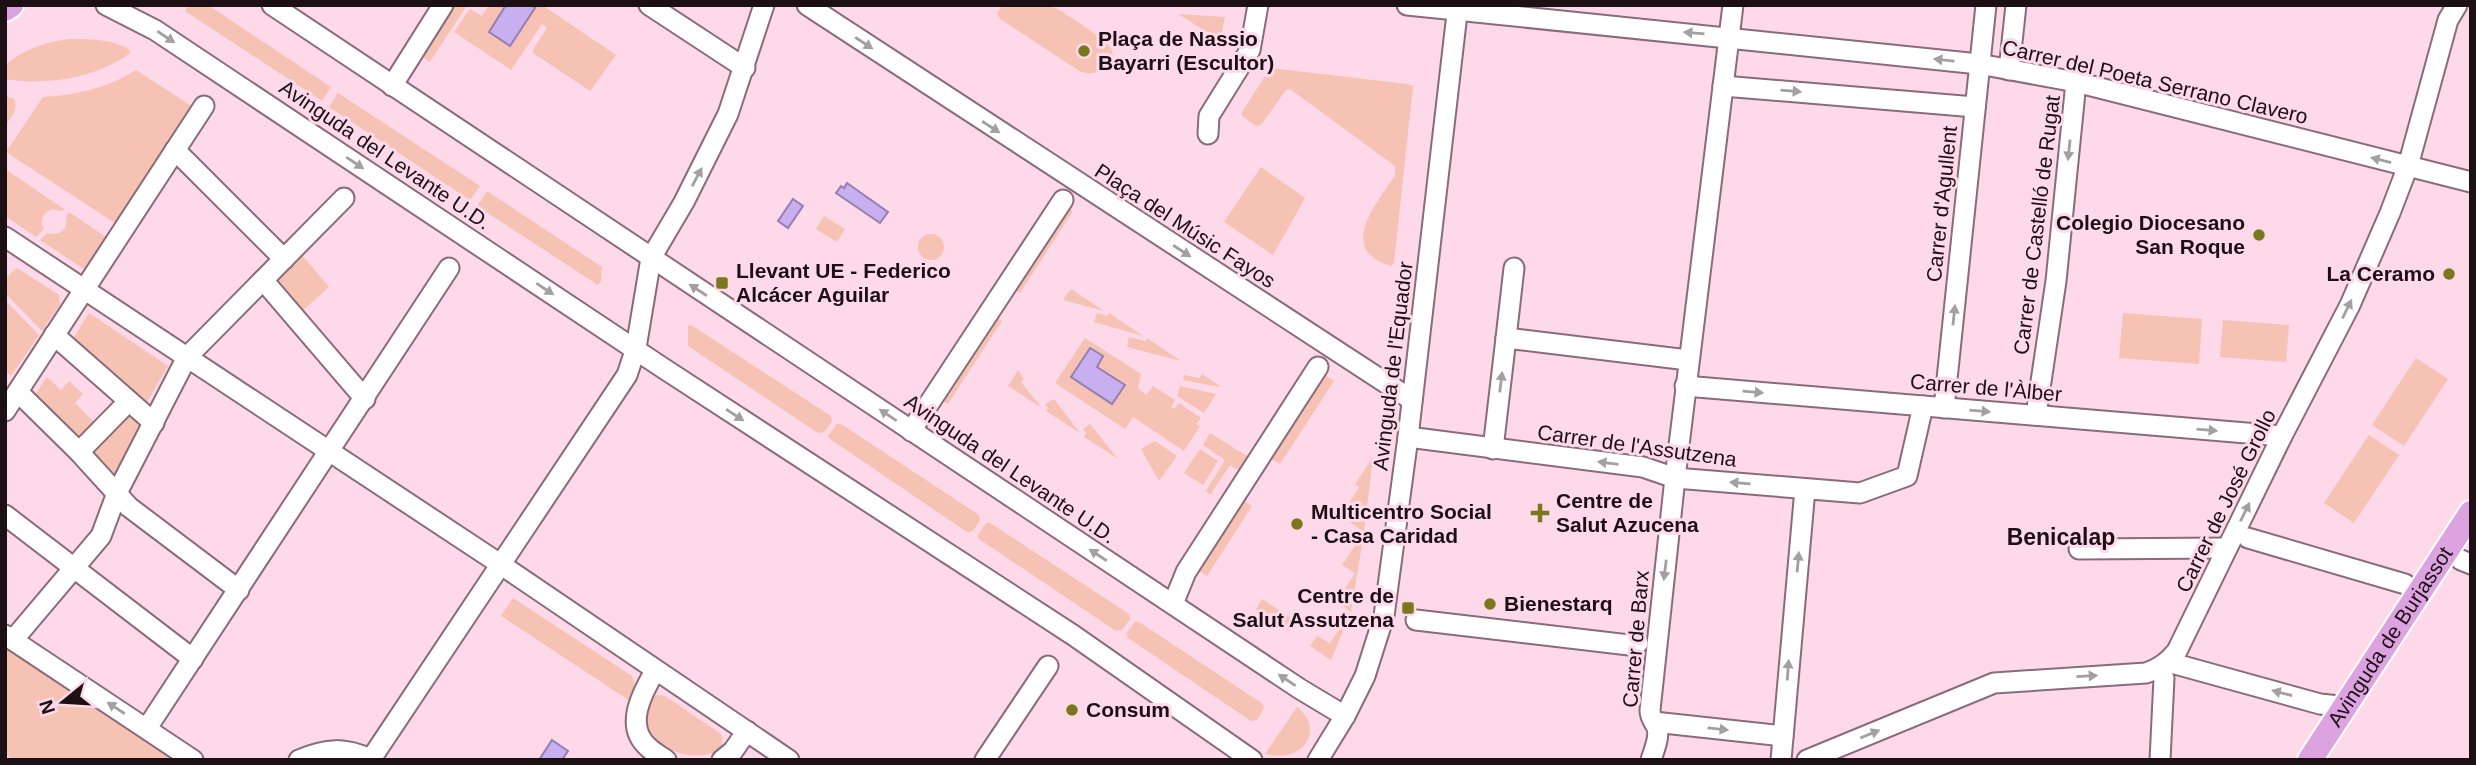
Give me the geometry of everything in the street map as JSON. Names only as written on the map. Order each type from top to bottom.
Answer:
[{"type":"main road","points":[[5,9],[11,5]]},
{"type":"main road","name":"Avinguda de Burjassot","points":[[2310,760],[2471,513]]},
{"type":"street","name":"Avinguda del Levante U.D.","points":[[106,5],[155,30],[1073,635],[1252,760]]},
{"type":"street","name":"Avinguda del Levante U.D.","points":[[272,5],[911,431],[1345,716]]},
{"type":"street","points":[[392,86],[443,5]]},
{"type":"street","points":[[649,5],[745,68]]},
{"type":"street","points":[[299,760],[319,752],[335,750],[351,751],[372,759],[627,375],[636,348],[651,258],[708,158],[728,114],[765,5]]},
{"type":"street","name":"Plaça del Músic Fayos","points":[[807,5],[1412,400]]},
{"type":"street","points":[[1208,134],[1209,116],[1250,50],[1258,5]]},
{"type":"street","name":"Carrer del Poeta Serrano Clavero","points":[[1407,5],[1458,8],[1979,64],[2076,82],[2471,182]]},
{"type":"street","name":"Carrer de Barx","points":[[1651,760],[1658,734],[1650,710],[1675,478],[1733,5]]},
{"type":"street","name":"Carrer d'Agullent","points":[[1944,408],[1986,5]]},
{"type":"street","points":[[2009,70],[2016,5]]},
{"type":"street","name":"Carrer de José Grollo","points":[[2163,665],[2177,651],[2282,436],[2350,305],[2408,166],[2448,20],[2457,5]]},
{"type":"street","name":"Avinguda de l'Equador","points":[[1322,758],[1365,676],[1384,616],[1408,438],[1458,8]]},
{"type":"street","name":"Carrer de Castelló de Rugat","points":[[2036,415],[2056,281],[2076,82]]},
{"type":"street","points":[[1723,86],[1975,107]]},
{"type":"street","points":[[5,411],[204,106]]},
{"type":"street","points":[[175,150],[284,259]]},
{"type":"street","points":[[193,760],[9,637],[101,537],[117,493],[187,357],[344,198]]},
{"type":"street","points":[[911,431],[1063,200]]},
{"type":"street","points":[[5,237],[500,564],[789,760]]},
{"type":"street","points":[[147,728],[449,268]]},
{"type":"street","points":[[1493,449],[1514,268]]},
{"type":"street","points":[[263,280],[365,399]]},
{"type":"street","points":[[54,335],[154,423]]},
{"type":"street","points":[[1506,338],[1688,360]]},
{"type":"street","points":[[1173,604],[1186,572],[1318,367]]},
{"type":"street","name":"Carrer de l'Àlber","points":[[1685,386],[2282,436]]},
{"type":"street","points":[[18,392],[79,452],[129,508],[239,590]]},
{"type":"street","points":[[79,452],[128,401]]},
{"type":"street","name":"Carrer de l'Assutzena","points":[[1408,438],[1643,467],[1675,478],[1860,494],[1907,476],[1923,406]]},
{"type":"street","points":[[1781,760],[1805,489]]},
{"type":"street","points":[[5,515],[193,659]]},
{"type":"street","points":[[2248,538],[2405,584]]},
{"type":"street","points":[[2079,549],[2227,548]]},
{"type":"street","points":[[1416,620],[1629,645],[1638,643]]},
{"type":"street","points":[[1807,760],[1994,683],[2146,673],[2163,665],[2320,704],[2339,706],[2347,702]]},
{"type":"street","points":[[2160,760],[2163,665]]},
{"type":"street","points":[[985,760],[1048,666]]},
{"type":"street","points":[[655,671],[637,705],[636,723],[641,753],[666,760]]},
{"type":"street","points":[[1654,722],[1783,736]]},
{"type":"street","points":[[722,760],[733,751],[747,731]]},
{"type":"shaded area","points":[[1040,4],[1056,8],[1110,47],[1113,53],[1110,64],[1093,73],[1081,72],[1000,19],[997,14],[1002,5]]},
{"type":"shaded area","points":[[189,5],[208,5],[331,87],[322,101],[185,11]]},
{"type":"shaded area","points":[[453,5],[467,5],[430,62],[420,55]]},
{"type":"shaded area","points":[[489,5],[542,5],[616,55],[590,91],[533,53],[547,28],[542,24],[511,70],[454,32],[470,9],[482,16]]},
{"type":"shaded area","points":[[506,5],[532,5],[535,8],[510,46],[489,32]]},
{"type":"shaded area","points":[[1178,14],[1225,17],[1220,40]]},
{"type":"shaded area","points":[[70,39],[108,41],[129,49],[130,53],[102,69],[70,78],[37,81],[5,79],[5,65],[20,55],[44,44]]},
{"type":"shaded area","points":[[1270,68],[1413,86],[1394,263],[1391,266],[1367,252],[1364,230],[1368,218],[1395,175],[1395,166],[1290,89],[1286,90],[1261,125],[1256,126],[1242,116]]},
{"type":"shaded area","points":[[136,70],[193,107],[115,223],[6,152],[43,97],[91,90]]},
{"type":"shaded area","points":[[338,93],[480,186],[470,200],[329,107]]},
{"type":"shaded area","points":[[5,96],[14,99],[16,106],[5,126]]},
{"type":"shaded area","points":[[1261,167],[1305,198],[1273,255],[1224,222]]},
{"type":"shaded area","points":[[5,169],[64,209],[52,209],[46,213],[42,220],[44,229],[36,237],[5,216]]},
{"type":"shaded area","points":[[847,183],[888,212],[880,223],[836,193]]},
{"type":"shaded area","points":[[487,191],[602,267],[598,285],[477,206]]},
{"type":"shaded area","points":[[793,199],[803,206],[788,228],[778,221]]},
{"type":"shaded area","points":[[1067,207],[1073,211],[1020,293],[1014,289]]},
{"type":"shaded area","points":[[69,212],[106,237],[84,269],[40,240],[47,233],[60,233],[65,228]]},
{"type":"shaded area","points":[[824,216],[845,229],[837,242],[816,229]]},
{"type":"shaded area","points":[[931,234],[940,238],[944,247],[940,256],[931,260],[922,256],[918,247],[922,238]]},
{"type":"shaded area","points":[[302,255],[329,287],[300,313],[273,282]]},
{"type":"shaded area","points":[[17,268],[59,295],[60,304],[42,331],[5,293],[5,279]]},
{"type":"shaded area","points":[[1071,289],[1104,311],[1063,300]]},
{"type":"shaded area","points":[[5,300],[39,335],[11,376],[5,370]]},
{"type":"shaded area","points":[[89,313],[168,366],[146,404],[90,353],[71,342]]},
{"type":"shaded area","points":[[1097,313],[1107,316],[1109,313],[1143,336],[1094,322]]},
{"type":"shaded area","points":[[2123,313],[2202,319],[2199,364],[2119,358]]},
{"type":"shaded area","points":[[996,317],[1002,321],[948,404],[942,400]]},
{"type":"shaded area","points":[[2223,320],[2289,325],[2286,362],[2220,357]]},
{"type":"shaded area","points":[[691,325],[831,416],[832,421],[824,432],[818,433],[688,346],[688,326]]},
{"type":"shaded area","points":[[1129,337],[1145,341],[1147,338],[1181,361],[1127,347]]},
{"type":"shaded area","points":[[1085,338],[1141,374],[1138,388],[1146,395],[1153,386],[1175,400],[1171,407],[1174,409],[1179,403],[1201,418],[1196,424],[1200,426],[1184,451],[1133,417],[1125,429],[1055,383]]},
{"type":"shaded area","points":[[1090,348],[1103,356],[1097,367],[1125,385],[1112,404],[1071,377]]},
{"type":"shaded area","points":[[2416,358],[2448,379],[2404,446],[2372,425]]},
{"type":"shaded area","points":[[1018,370],[1024,379],[1021,382],[1042,408],[1008,386]]},
{"type":"shaded area","points":[[1202,374],[1220,386],[1183,380],[1184,375],[1199,378]]},
{"type":"shaded area","points":[[1325,375],[1334,381],[1280,464],[1271,459]]},
{"type":"shaded area","points":[[47,377],[61,390],[69,381],[83,394],[75,403],[95,423],[77,443],[32,399]]},
{"type":"shaded area","points":[[1180,386],[1216,394],[1204,413],[1177,396]]},
{"type":"shaded area","points":[[1054,399],[1080,433],[1046,411],[1048,408],[1045,404]]},
{"type":"shaded area","points":[[131,412],[143,425],[121,475],[114,478],[88,453]]},
{"type":"shaded area","points":[[837,424],[841,424],[979,515],[980,520],[973,531],[967,532],[830,439],[828,436]]},
{"type":"shaded area","points":[[1090,424],[1118,459],[1084,437],[1086,433],[1083,429]]},
{"type":"shaded area","points":[[1210,433],[1250,458],[1241,472],[1230,465],[1210,495],[1206,491],[1225,460],[1203,445]]},
{"type":"shaded area","points":[[2369,435],[2399,455],[2354,523],[2324,503]]},
{"type":"shaded area","points":[[1155,441],[1177,456],[1159,481],[1141,449]]},
{"type":"shaded area","points":[[1200,449],[1218,461],[1203,485],[1184,473]]},
{"type":"shaded area","points":[[1373,457],[1364,532],[1341,516],[1359,487],[1355,484]]},
{"type":"shaded area","points":[[1244,501],[1252,506],[1207,576],[1198,570]]},
{"type":"shaded area","points":[[986,523],[990,523],[1129,614],[1130,619],[1122,630],[1116,631],[979,539],[978,535]]},
{"type":"shaded area","points":[[1364,532],[1351,612],[1337,602],[1355,573],[1342,565]]},
{"type":"shaded area","points":[[513,598],[632,676],[636,688],[630,701],[501,616]]},
{"type":"shaded area","points":[[1262,599],[1296,621],[1289,631],[1256,609]]},
{"type":"shaded area","points":[[1351,612],[1331,660],[1310,646],[1317,636],[1330,643]]},
{"type":"shaded area","points":[[1135,622],[1139,622],[1263,704],[1264,708],[1257,720],[1251,721],[1128,638],[1126,634]]},
{"type":"shaded area","points":[[5,646],[178,760],[13,760],[5,754]]},
{"type":"shaded area","points":[[657,695],[665,696],[721,734],[722,744],[716,751],[705,755],[676,752],[662,745],[651,733],[646,718],[648,705]]},
{"type":"shaded area","points":[[1297,707],[1309,725],[1306,743],[1290,754],[1265,754]]},
{"type":"shaded area","points":[[552,740],[568,751],[562,760],[539,760]]},
{"type":"place","name":"Plaça de Nassio Bayarri (Escultor)","points":[[1084,51]]},
{"type":"place","name":"Colegio Diocesano San Roque","points":[[2259,235]]},
{"type":"place","name":"La Ceramo","points":[[2449,274]]},
{"type":"place","name":"Llevant UE - Federico Alcácer Aguilar","points":[[722,283]]},
{"type":"place","name":"Centre de Salut Azucena","points":[[1540,513]]},
{"type":"place","name":"Multicentro Social - Casa Caridad","points":[[1297,524]]},
{"type":"place","name":"Bienestarq","points":[[1490,604]]},
{"type":"place","name":"Centre de Salut Assutzena","points":[[1408,608]]},
{"type":"place","name":"Consum","points":[[1072,710]]},
{"type":"district","name":"Benicalap","points":[[2061,537]]}]
